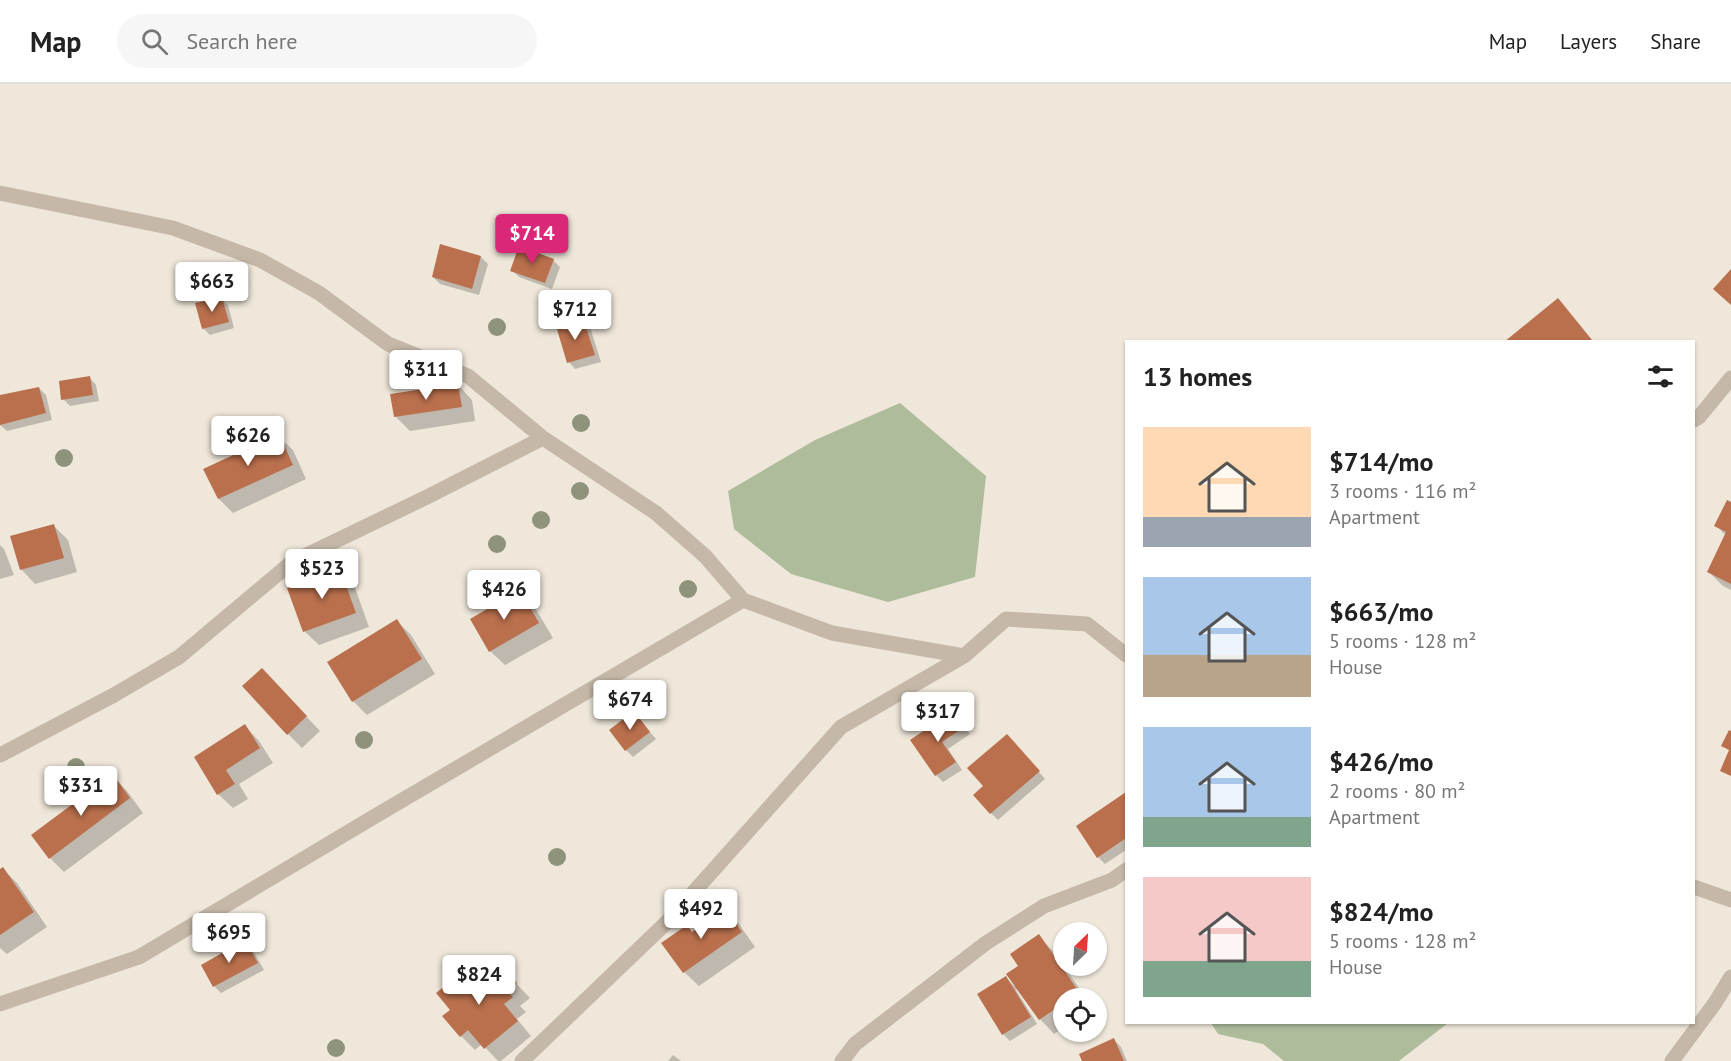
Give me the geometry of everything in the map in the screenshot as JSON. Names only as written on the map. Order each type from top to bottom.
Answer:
[{"type":"street","points":[[0,193],[173,228],[260,260],[319,293],[388,344],[468,376],[543,438],[656,513],[705,556],[743,600],[831,633],[964,656]]},
{"type":"street","points":[[1695,419],[1731,378]]},
{"type":"street","points":[[0,755],[114,695],[179,657],[292,562],[543,438]]},
{"type":"street","points":[[0,1004],[139,957],[743,600]]},
{"type":"street","points":[[522,1061],[667,922],[840,727],[964,656],[1006,619],[1087,624],[1125,654]]},
{"type":"street","points":[[842,1061],[855,1044],[986,943],[1044,906],[1112,880],[1125,871]]},
{"type":"street","points":[[1695,887],[1731,900]]},
{"type":"street","points":[[1672,1061],[1715,1003],[1731,977]]},
{"type":"green space","points":[[900,403],[986,476],[975,577],[888,602],[791,574],[734,529],[728,491],[815,440]]},
{"type":"green space","points":[[1212,1024],[1447,1024],[1399,1061],[1284,1061],[1263,1044],[1218,1034]]},
{"type":"building","points":[[440,244],[481,256],[472,289],[432,277]]},
{"type":"building","points":[[519,246],[554,259],[545,283],[510,271]]},
{"type":"building","points":[[1731,269],[1731,305],[1713,289]]},
{"type":"building","points":[[222,297],[229,322],[202,329],[195,303]]},
{"type":"building","points":[[1558,298],[1592,340],[1506,340]]},
{"type":"building","points":[[583,318],[595,355],[567,363],[556,326]]},
{"type":"building","points":[[90,376],[93,395],[61,400],[59,381]]},
{"type":"building","points":[[458,384],[462,407],[394,417],[390,394]]},
{"type":"building","points":[[39,387],[46,413],[0,425],[0,395]]},
{"type":"building","points":[[279,434],[293,465],[218,499],[203,469]]},
{"type":"building","points":[[1727,500],[1731,502],[1731,584],[1707,572],[1726,532],[1714,526]]},
{"type":"building","points":[[54,524],[64,558],[20,570],[10,536]]},
{"type":"building","points":[[340,569],[356,613],[303,632],[287,588]]},
{"type":"building","points":[[520,590],[539,623],[489,652],[470,619]]},
{"type":"building","points":[[397,619],[422,659],[352,702],[327,662]]},
{"type":"building","points":[[262,668],[307,716],[287,735],[242,686]]},
{"type":"building","points":[[634,711],[650,732],[625,751],[609,730]]},
{"type":"building","points":[[953,711],[964,727],[942,742],[956,762],[935,776],[910,740]]},
{"type":"building","points":[[245,724],[260,748],[226,770],[235,784],[217,795],[194,757]]},
{"type":"building","points":[[1729,730],[1731,731],[1731,776],[1720,771],[1729,750],[1721,746]]},
{"type":"building","points":[[1007,734],[1040,771],[990,814],[973,795],[983,786],[967,768]]},
{"type":"building","points":[[113,774],[130,798],[49,859],[31,835]]},
{"type":"building","points":[[1125,793],[1125,839],[1097,858],[1076,826]]},
{"type":"building","points":[[3,867],[34,912],[0,935],[0,869]]},
{"type":"building","points":[[725,908],[742,932],[683,973],[661,943],[687,925],[692,932]]},
{"type":"building","points":[[1039,934],[1053,954],[1053,976],[1068,976],[1076,988],[1053,988],[1053,1010],[1039,1020],[1006,974],[1018,966],[1010,954]]},
{"type":"building","points":[[245,940],[258,963],[213,987],[201,965]]},
{"type":"building","points":[[473,969],[484,981],[493,974],[496,977],[505,970],[517,983],[507,991],[513,997],[504,1004],[518,1021],[484,1049],[468,1030],[460,1037],[442,1016],[450,1010],[436,993],[457,976],[460,980]]},
{"type":"building","points":[[1006,976],[1031,1017],[1002,1035],[977,994]]},
{"type":"building","points":[[1114,1038],[1124,1061],[1082,1061],[1079,1054]]}]
